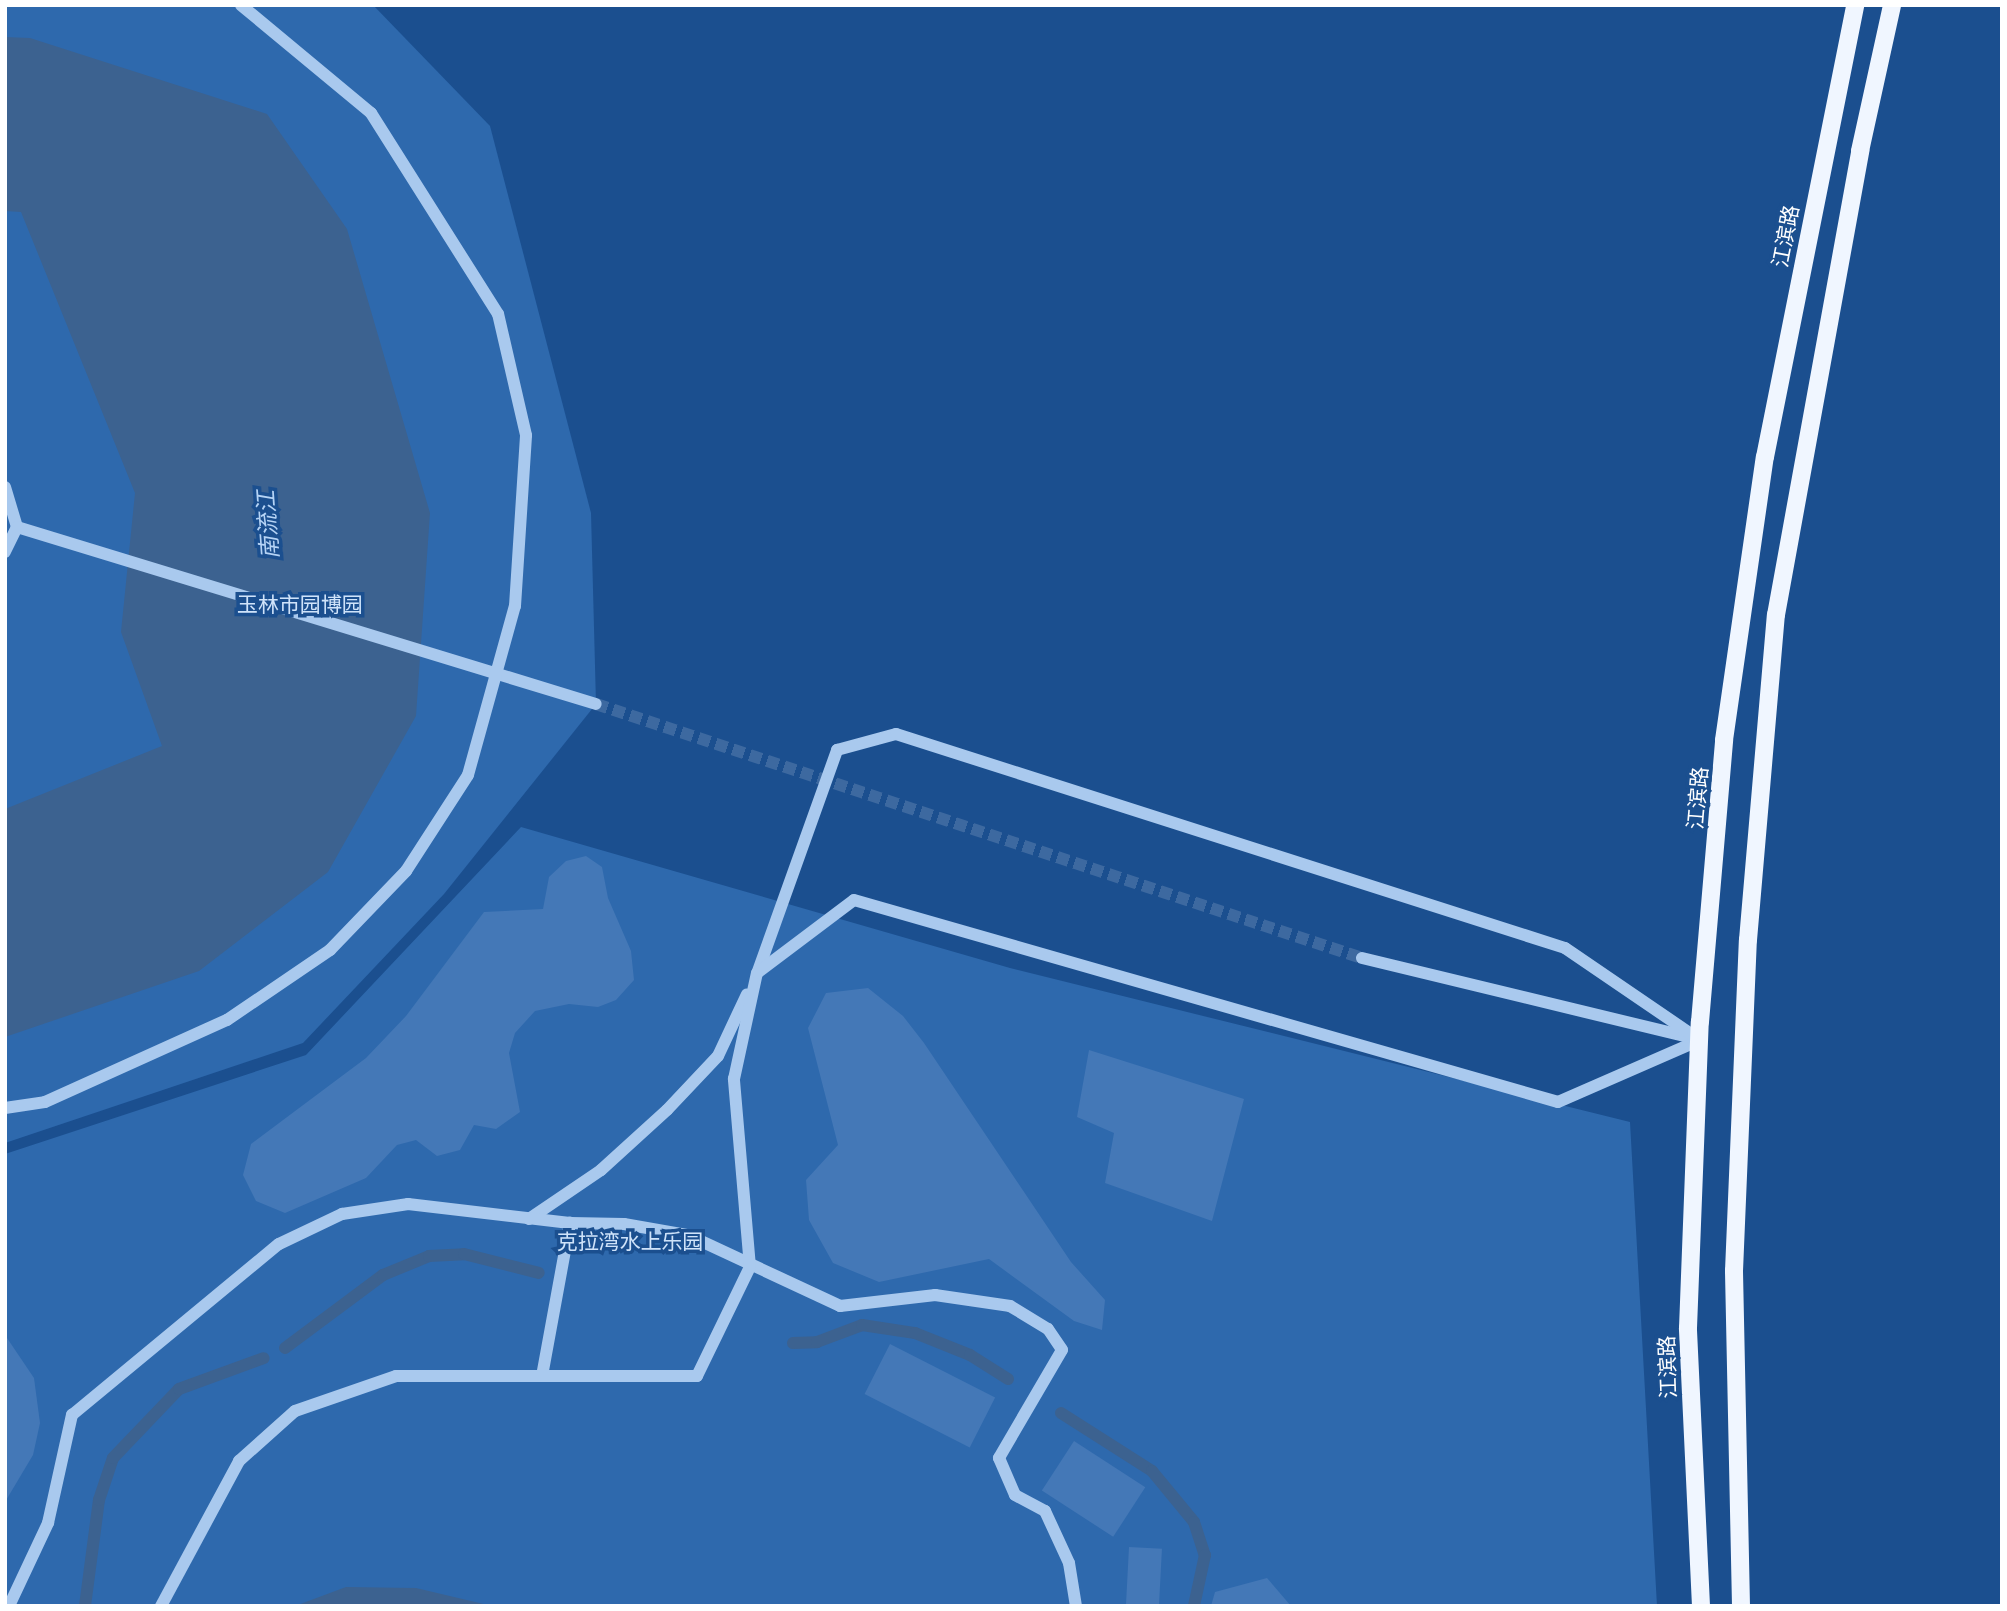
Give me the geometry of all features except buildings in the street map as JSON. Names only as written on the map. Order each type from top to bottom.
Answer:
[{"type":"main road","name":"江滨路","points":[[1701,1606],[1688,1328],[1700,1040],[1724,740],[1765,457],[1855,5]]},
{"type":"main road","points":[[1741,1606],[1734,1271],[1748,940],[1776,615],[1860,151],[1892,5]]},
{"type":"street","points":[[5,1108],[45,1101],[227,1020],[330,950],[406,871],[468,775],[514,606],[526,435],[498,314],[371,113],[241,5]]},
{"type":"street","points":[[5,486],[17,527],[5,552]]},
{"type":"street","points":[[17,527],[596,704]]},
{"type":"street","points":[[161,1606],[239,1461],[295,1411],[396,1376],[697,1376],[750,1267],[734,1079],[757,973],[837,750],[896,734],[1475,915],[1565,948],[1700,1040]]},
{"type":"street","points":[[529,1219],[601,1170],[709,1065],[757,973],[854,901],[1558,1102],[1700,1040]]},
{"type":"street","points":[[1362,958],[1700,1040]]},
{"type":"street","points":[[9,1606],[48,1523],[72,1415],[279,1244],[342,1214],[408,1204],[570,1223],[624,1224],[688,1236],[750,1267],[840,1306],[935,1294],[1010,1306],[1048,1329],[1062,1350],[999,1458],[1015,1495],[1045,1511],[1069,1563],[1076,1606]]},
{"type":"street","points":[[541,1376],[570,1223]]},
{"type":"green space","name":"玉林市园博园","points":[[5,5],[373,5],[490,126],[591,513],[596,704],[444,894],[303,1043],[5,1143]]},
{"type":"green space","name":"克拉湾水上乐园","points":[[521,827],[1010,968],[1630,1122],[1657,1606],[5,1606],[5,1154],[306,1055]]},
{"type":"water","name":"南流江","points":[[5,37],[30,38],[267,114],[347,229],[430,513],[416,716],[328,872],[199,971],[5,1037],[5,809],[162,746],[121,632],[135,493],[21,212],[5,211]]},
{"type":"water","points":[[346,1587],[416,1588],[492,1606],[295,1606]]},
{"type":"waterway","points":[[285,1348],[383,1275],[429,1256],[464,1254],[539,1273]]},
{"type":"waterway","points":[[793,1343],[817,1342],[862,1325],[915,1333],[970,1355],[1008,1379]]},
{"type":"waterway","points":[[85,1606],[99,1500],[113,1458],[179,1389],[264,1358]]},
{"type":"waterway","points":[[1061,1413],[1152,1471],[1194,1522],[1205,1555],[1194,1606]]},
{"type":"tunnel","points":[[596,704],[1362,958]]}]
